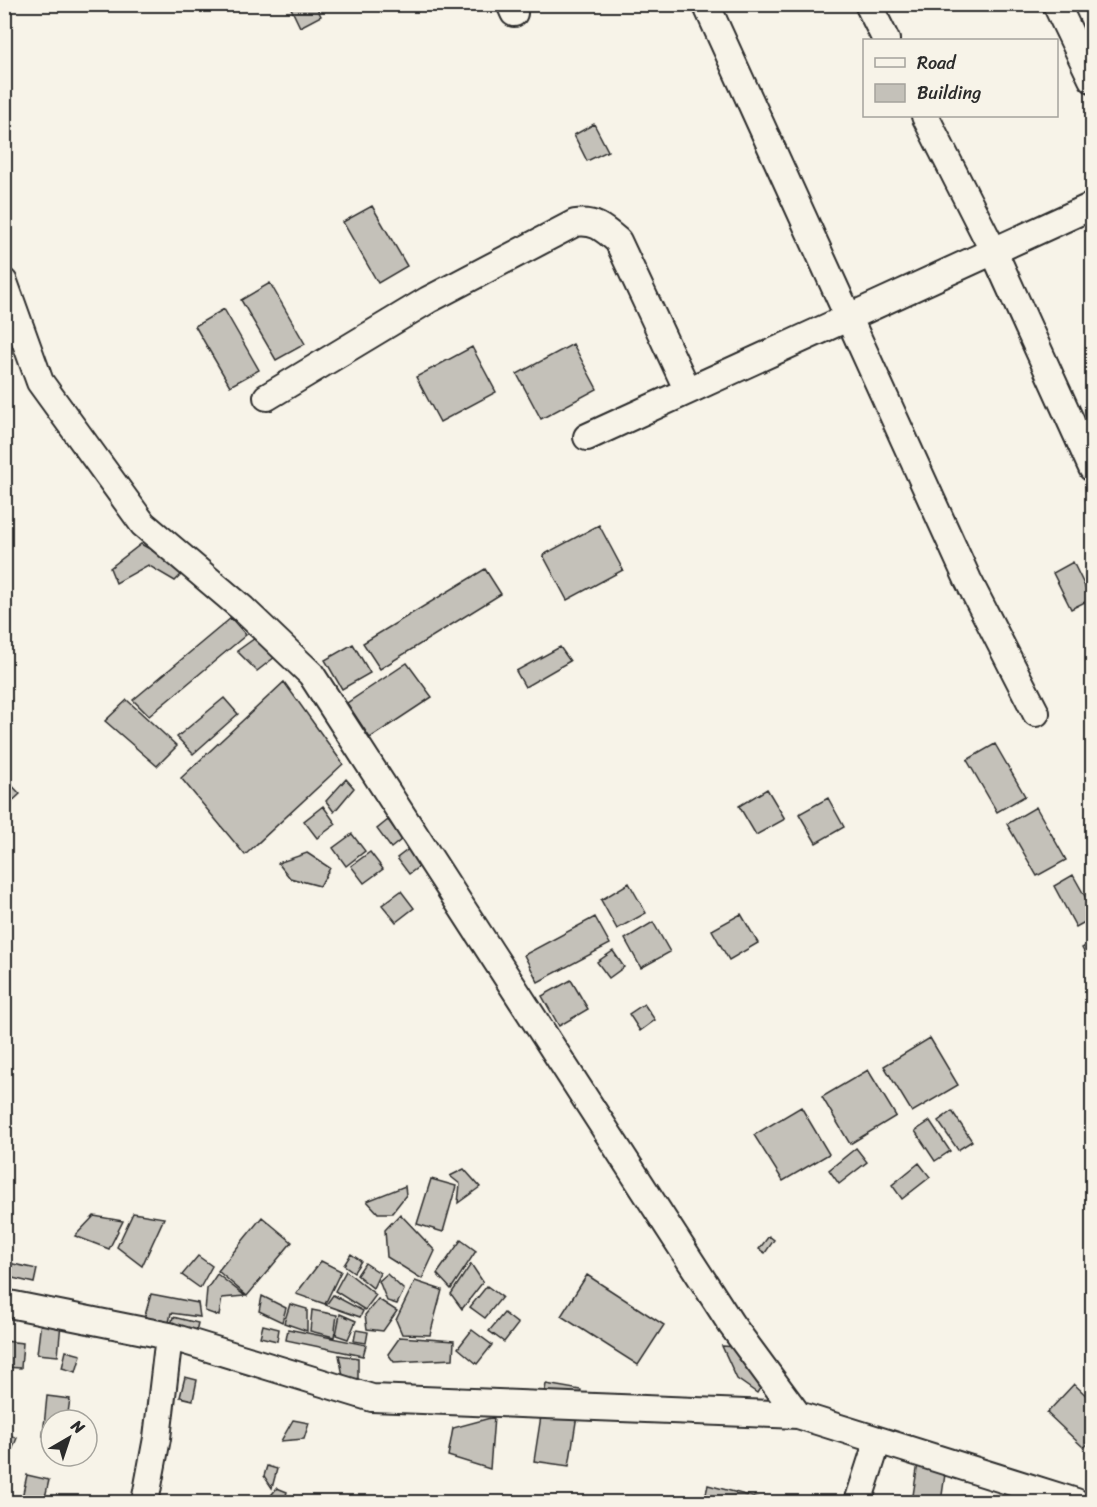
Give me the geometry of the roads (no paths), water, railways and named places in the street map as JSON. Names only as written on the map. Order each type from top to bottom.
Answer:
[{"type":"street","points":[[706,4],[968,580],[1036,713]]},
{"type":"street","points":[[868,4],[886,39]]},
{"type":"street","points":[[1056,4],[1092,79]]},
{"type":"street","points":[[926,117],[994,252],[1092,468]]},
{"type":"street","points":[[587,437],[687,389],[850,318],[1092,206]]},
{"type":"street","points":[[267,397],[428,300],[574,223],[588,221],[601,226],[618,241],[687,389]]},
{"type":"street","points":[[4,282],[40,382],[143,524],[243,609],[311,674],[731,1324],[798,1415]]},
{"type":"street","points":[[4,1303],[169,1336],[372,1398],[798,1415],[1076,1503]]},
{"type":"street","points":[[145,1503],[157,1438],[169,1336]]},
{"type":"street","points":[[858,1503],[879,1440]]}]
